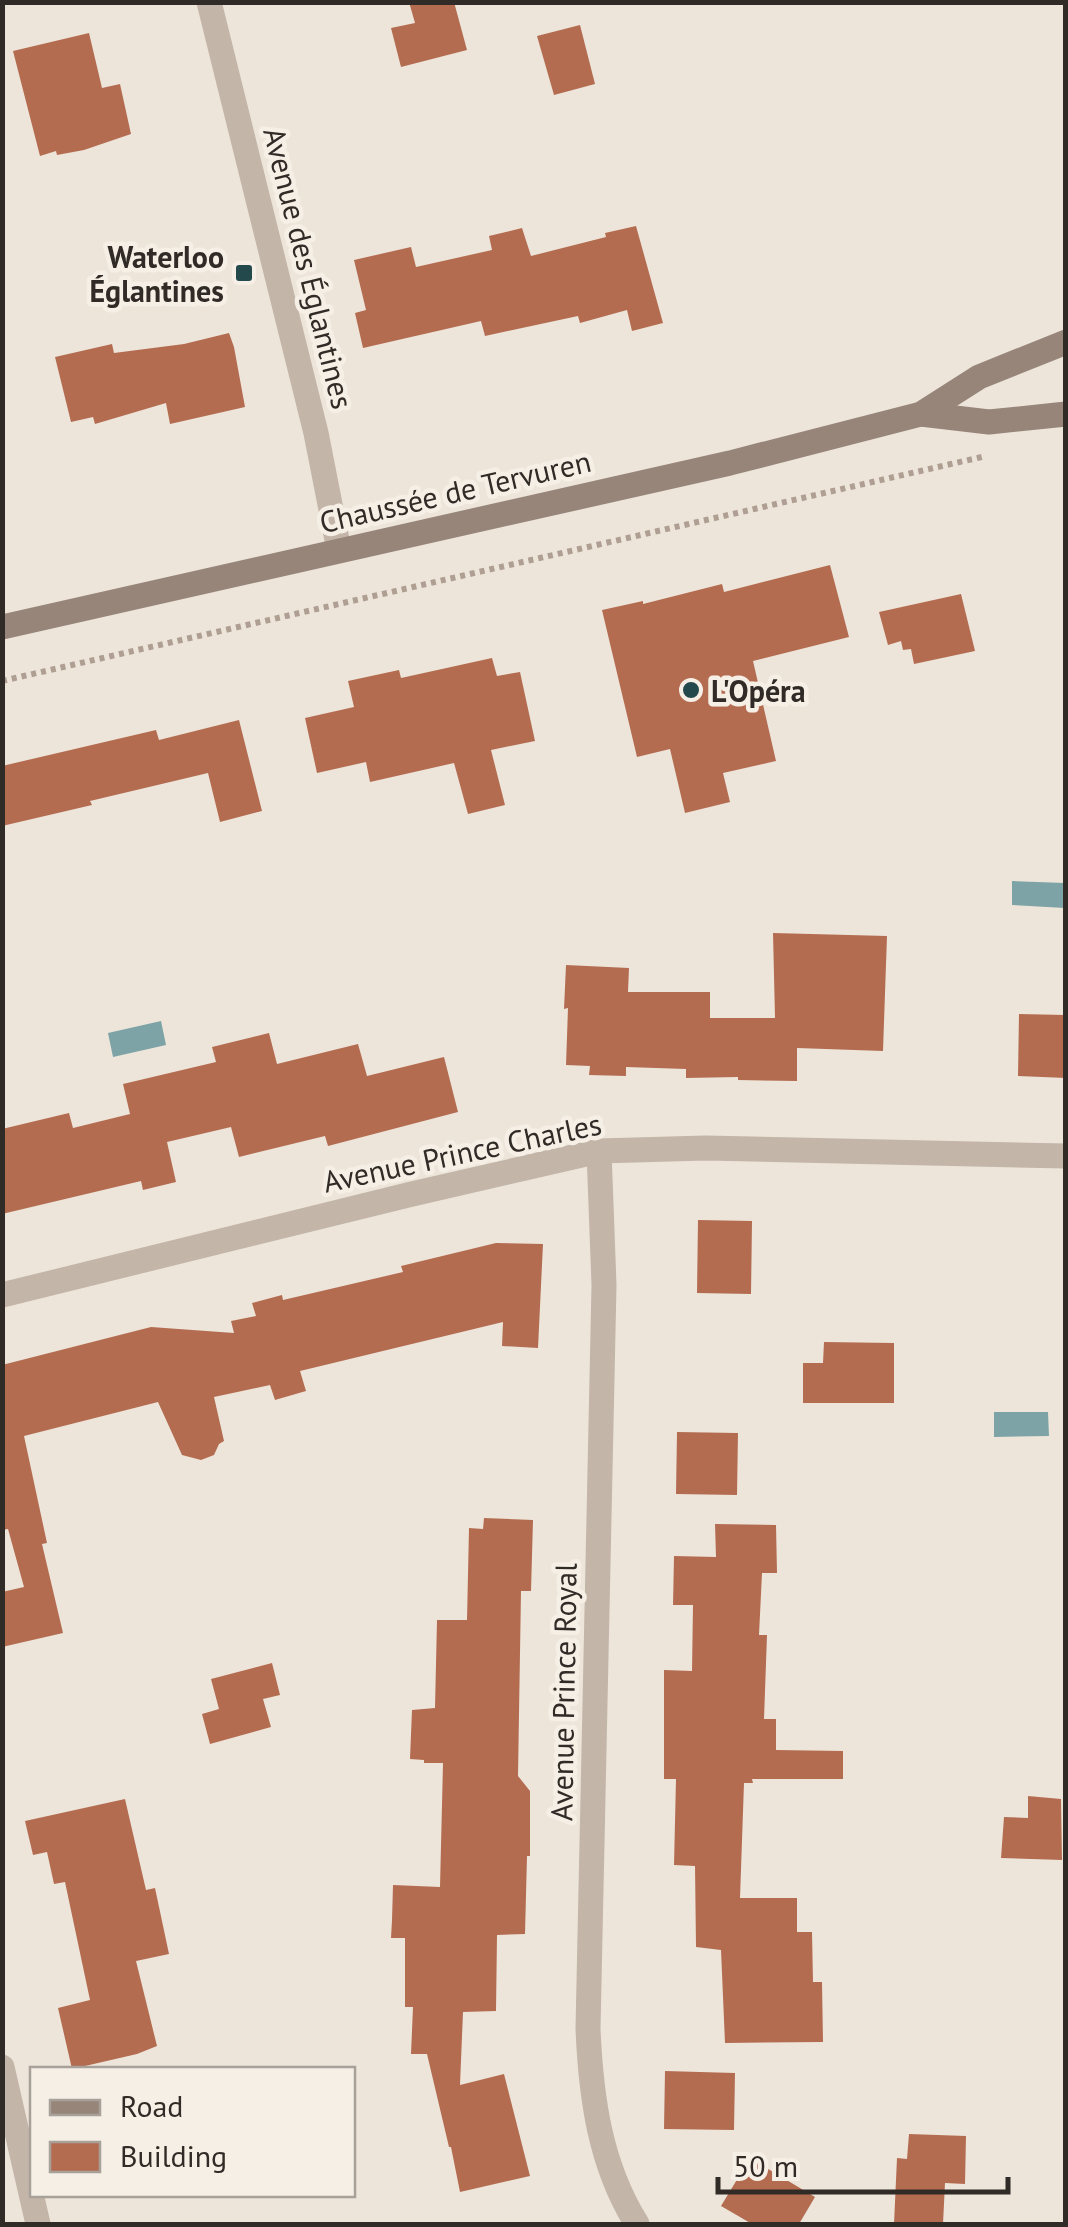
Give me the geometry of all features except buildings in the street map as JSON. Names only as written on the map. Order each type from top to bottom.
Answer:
[{"type":"main road","name":"Chaussée de Tervuren","points":[[2,627],[730,463],[921,414],[979,377],[1066,342]]},
{"type":"main road","name":"Chaussée de Tervuren","points":[[921,414],[990,422],[1066,414]]},
{"type":"street","name":"Avenue des Églantines","points":[[209,2],[316,433],[339,550]]},
{"type":"street","name":"Avenue Prince Charles","points":[[2,1295],[599,1151],[706,1148],[1066,1156]]},
{"type":"street","name":"Avenue Prince Royal","points":[[599,1151],[604,1285],[590,2061],[596,2118],[607,2162],[637,2224]]},
{"type":"street","points":[[2,2067],[30,2189]]},
{"type":"street","points":[[32,2197],[38,2224]]},
{"type":"path","points":[[2,681],[988,455]]},
{"type":"water","points":[[1012,881],[1065,883],[1065,908],[1012,905]]},
{"type":"water","points":[[161,1021],[166,1045],[113,1057],[108,1033]]},
{"type":"water","points":[[994,1412],[1048,1412],[1049,1436],[994,1437]]},
{"type":"place","name":"Waterloo Églantines","points":[[244,273]]},
{"type":"place","name":"L'Opéra","points":[[691,690]]}]
